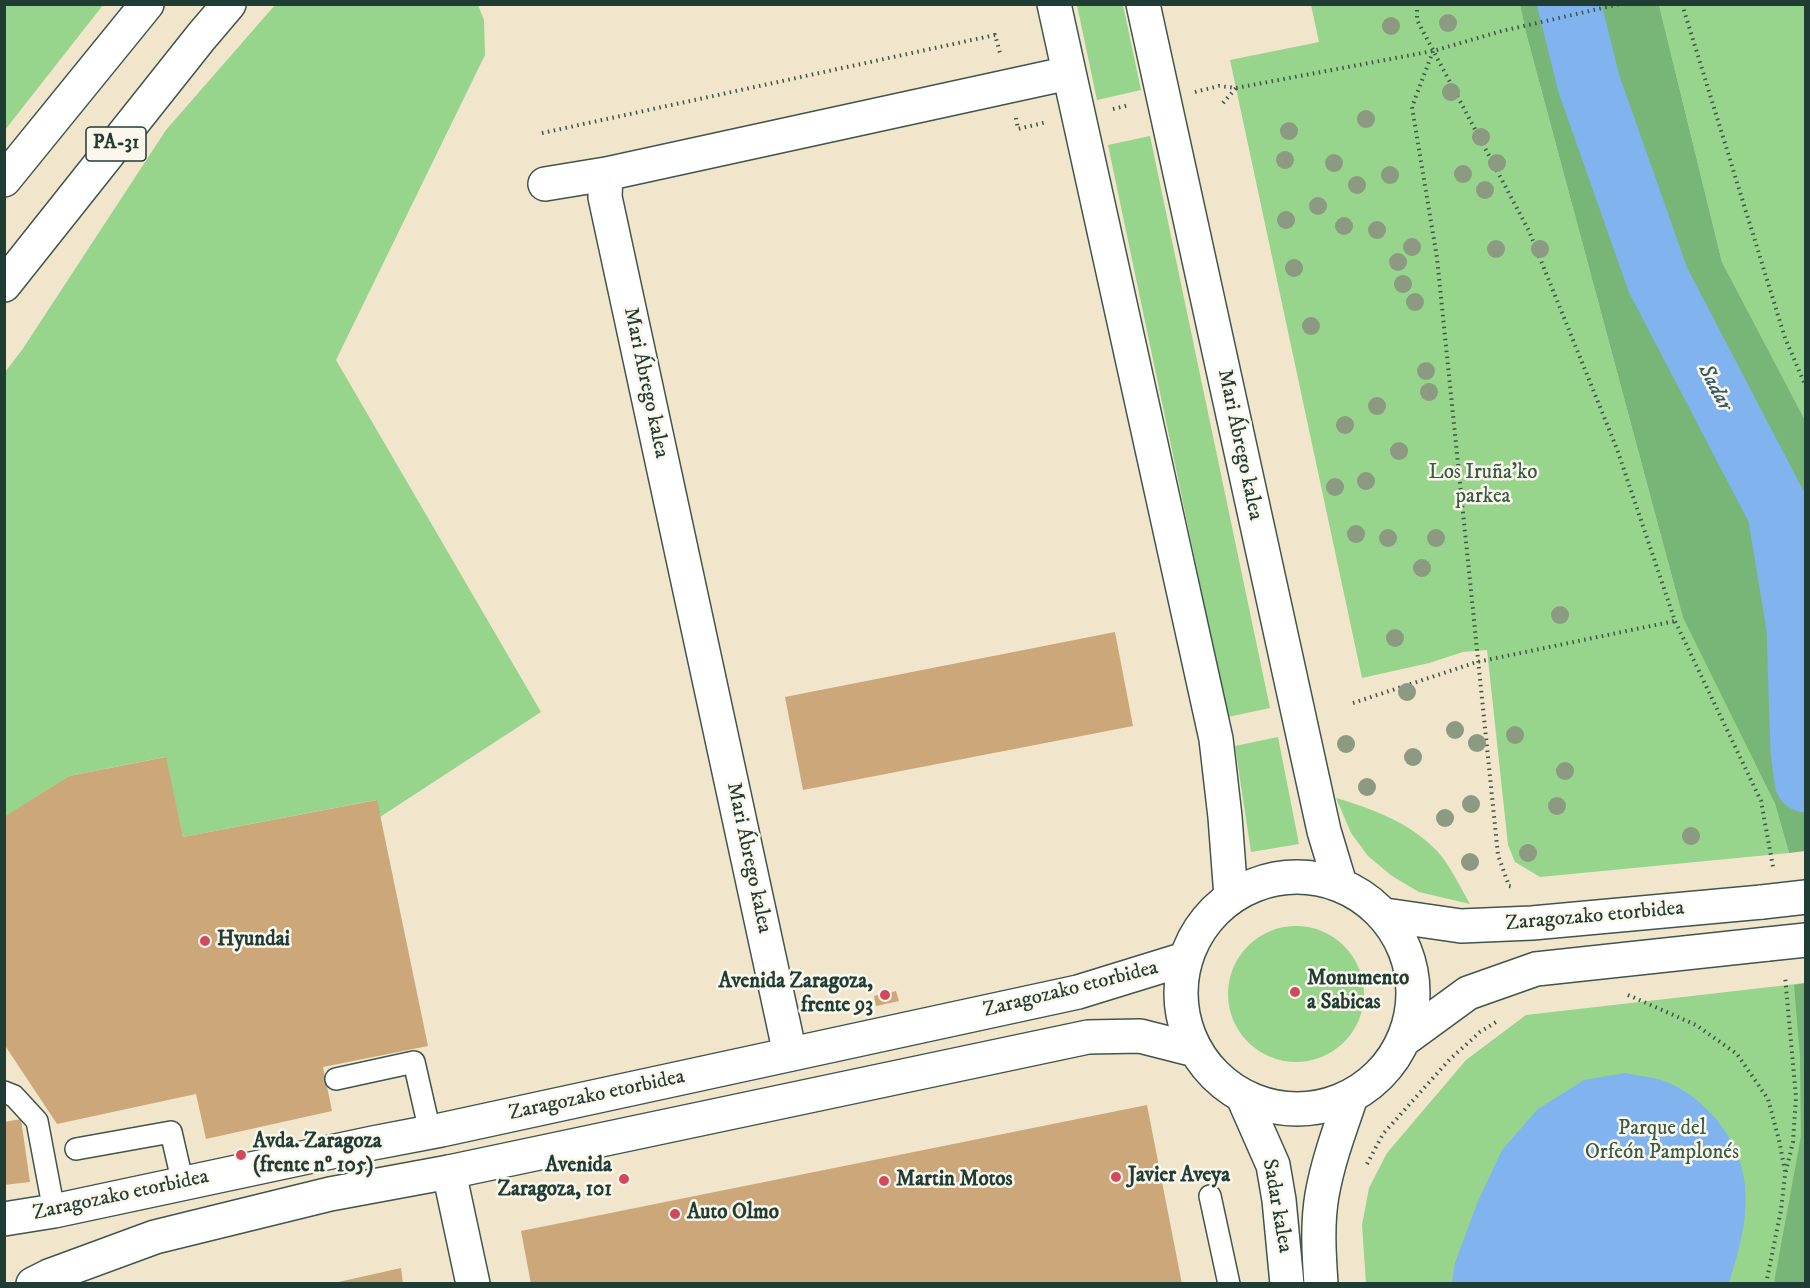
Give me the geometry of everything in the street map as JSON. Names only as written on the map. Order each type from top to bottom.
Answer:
[{"type":"main road","name":"PA-31","points":[[4,180],[147,4]]},
{"type":"main road","name":"PA-31","points":[[4,285],[201,36],[229,4]]},
{"type":"main road","points":[[1054,4],[1216,739],[1231,897]]},
{"type":"main road","name":"Mari Ábrego kalea","points":[[1143,4],[1324,831],[1340,884]]},
{"type":"main road","points":[[545,184],[606,174],[1068,73]]},
{"type":"main road","name":"Mari Ábrego kalea","points":[[606,174],[605,197],[790,1054]]},
{"type":"main road","points":[[4,299],[34,249]]},
{"type":"main road","points":[[1303,876],[1340,884],[1385,915],[1403,943],[1413,974],[1414,1007],[1405,1039],[1383,1072],[1351,1097],[1315,1109],[1278,1108],[1243,1097],[1215,1077],[1195,1050],[1184,1021],[1180,990],[1185,959],[1203,924],[1231,897],[1265,880],[1303,876]]},
{"type":"main road","name":"Zaragozako etorbidea","points":[[1385,915],[1461,927],[1532,924],[1806,897]]},
{"type":"main road","name":"Zaragozako etorbidea","points":[[1405,1039],[1468,993],[1536,969],[1806,940]]},
{"type":"main road","name":"Zaragozako etorbidea","points":[[4,1219],[54,1211],[430,1132],[1078,992],[1185,959]]},
{"type":"main road","name":"Zaragozako etorbidea","points":[[42,1281],[155,1237],[330,1194],[449,1172],[1088,1037],[1140,1036],[1195,1050]]},
{"type":"main road","name":"Sadar kalea","points":[[1243,1097],[1273,1165],[1279,1200],[1287,1284]]},
{"type":"main road","name":"Sadar kalea","points":[[1322,1284],[1319,1251],[1322,1197],[1331,1154],[1351,1097]]},
{"type":"main road","points":[[449,1172],[473,1284]]},
{"type":"lane","points":[[336,1079],[414,1062],[430,1132]]},
{"type":"lane","points":[[4,1092],[14,1096],[37,1122],[54,1211]]},
{"type":"lane","points":[[76,1149],[171,1132],[183,1184]]},
{"type":"lane","points":[[1210,1196],[1229,1284]]},
{"type":"path","points":[[1417,4],[1418,20],[1433,51],[1529,231],[1617,448],[1675,621],[1761,801],[1772,849]]},
{"type":"path","points":[[1223,103],[1236,88],[1433,51],[1502,31],[1620,4]]},
{"type":"path","points":[[1682,4],[1785,338],[1806,387]]},
{"type":"path","points":[[1433,51],[1412,107],[1437,258],[1498,855],[1509,886],[1522,890]]},
{"type":"path","points":[[1353,703],[1477,662],[1675,621]]},
{"type":"path","points":[[1618,991],[1696,1024],[1737,1054],[1768,1099],[1785,1175]]},
{"type":"path","points":[[1766,1284],[1793,1142],[1796,1097],[1787,994]]},
{"type":"path","points":[[1367,1165],[1383,1134],[1450,1059],[1480,1032],[1499,1020]]},
{"type":"green space","points":[[4,5],[103,5],[5,130]]},
{"type":"green space","points":[[275,5],[478,5],[484,20],[485,55],[336,360],[541,712],[380,817],[376,800],[183,837],[165,757],[69,776],[5,817],[5,372],[22,350],[166,130]]},
{"type":"green space","points":[[1077,5],[1123,5],[1141,90],[1097,100]]},
{"type":"green space","name":"Los Iruña'ko parkea","points":[[1311,5],[1520,5],[1683,618],[1775,804],[1789,853],[1540,877],[1515,862],[1508,845],[1487,650],[1463,652],[1429,663],[1362,678],[1230,60],[1319,42]]},
{"type":"green space","points":[[1520,5],[1659,5],[1722,262],[1805,420],[1805,851],[1789,853],[1775,804],[1683,618]]},
{"type":"green space","points":[[1659,5],[1805,5],[1805,420],[1722,262]]},
{"type":"green space","points":[[1150,136],[1270,708],[1228,717],[1108,145]]},
{"type":"green space","points":[[1278,737],[1299,844],[1251,852],[1235,746]]},
{"type":"green space","points":[[1336,798],[1391,818],[1416,833],[1438,852],[1470,904],[1419,892],[1392,876],[1368,856],[1351,833]]},
{"type":"green space","points":[[1296,926],[1322,931],[1344,946],[1359,968],[1364,994],[1359,1020],[1344,1042],[1322,1057],[1296,1062],[1270,1057],[1248,1042],[1233,1020],[1228,994],[1233,968],[1248,946],[1270,931]]},
{"type":"green space","name":"Parque del Orfeón Pamplonés","points":[[1805,983],[1805,1283],[1366,1284],[1362,1225],[1369,1188],[1387,1153],[1466,1060],[1526,1015]]},
{"type":"green space","points":[[1805,983],[1805,1283],[1774,1283],[1801,1136],[1800,1057],[1794,985]]},
{"type":"water","points":[[1625,1073],[1659,1079],[1683,1090],[1711,1113],[1730,1139],[1739,1159],[1746,1198],[1741,1240],[1729,1283],[1452,1283],[1455,1263],[1478,1201],[1502,1150],[1538,1109],[1584,1080]]},
{"type":"building","points":[[1115,632],[1133,726],[803,790],[785,697]]},
{"type":"building","name":"Hyundai","points":[[166,757],[183,837],[377,800],[428,1046],[323,1067],[332,1111],[206,1139],[196,1094],[57,1124],[4,1044],[4,817],[69,776]]},
{"type":"building","points":[[896,991],[899,1001],[876,1006],[874,996]]},
{"type":"building","points":[[1147,1105],[1182,1284],[531,1284],[521,1231]]},
{"type":"building","points":[[21,1119],[30,1182],[4,1185],[4,1122]]},
{"type":"building","points":[[401,1268],[403,1284],[334,1284],[334,1283]]},
{"type":"waterway","name":"Sadar","points":[[1569,4],[1589,84],[1658,280],[1779,512],[1798,628],[1802,751],[1806,781]]},
{"type":"place","name":"Hyundai","points":[[205,941]]},
{"type":"place","name":"Monumento a Sabicas","points":[[1295,992]]},
{"type":"place","name":"Avenida Zaragoza, frente 93","points":[[885,995]]},
{"type":"place","name":"Avda. Zaragoza (frente nº 105)","points":[[241,1155]]},
{"type":"place","name":"Javier Aveya","points":[[1116,1177]]},
{"type":"place","name":"Avenida Zaragoza, 101","points":[[624,1179]]},
{"type":"place","name":"Martin Motos","points":[[884,1181]]},
{"type":"place","name":"Auto Olmo","points":[[675,1214]]}]
